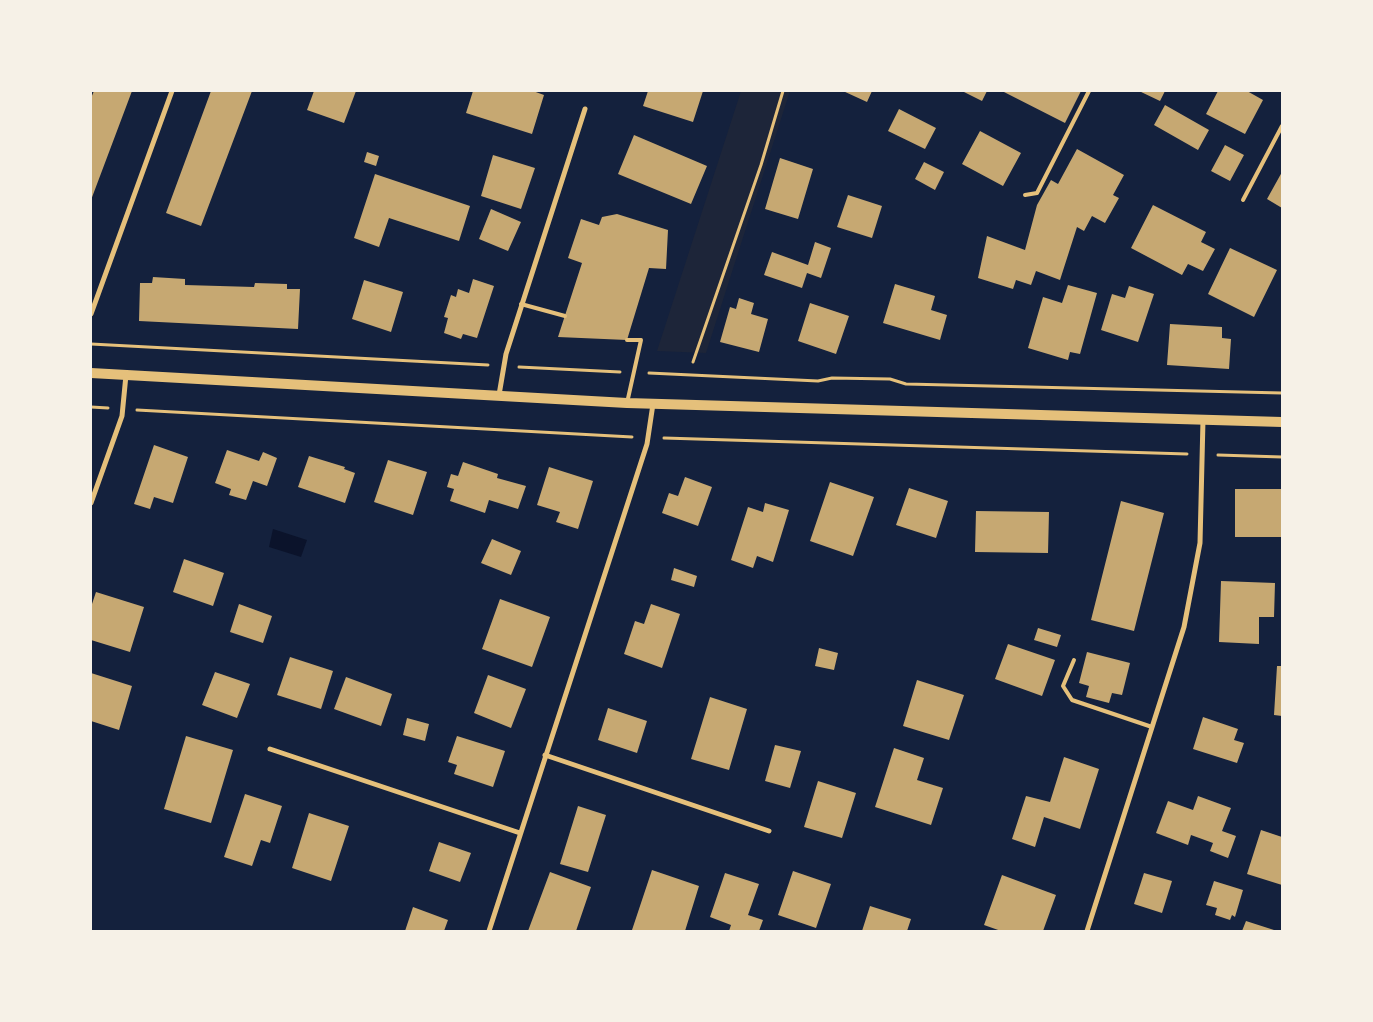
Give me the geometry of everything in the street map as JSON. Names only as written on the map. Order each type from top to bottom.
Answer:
[{"type":"main road","points":[[91,373],[627,403],[1282,422]]},
{"type":"street","points":[[91,314],[172,91]]},
{"type":"street","points":[[499,395],[504,366],[521,304],[585,109]]},
{"type":"street","points":[[91,503],[122,409],[126,375]]},
{"type":"street","points":[[489,931],[648,438],[653,404]]},
{"type":"street","points":[[1087,931],[1184,627],[1200,543],[1204,420]]},
{"type":"street","points":[[270,748],[520,834]]},
{"type":"street","points":[[546,755],[769,831]]},
{"type":"lane","points":[[1025,195],[1037,193],[1089,91]]},
{"type":"lane","points":[[1243,200],[1282,126]]},
{"type":"lane","points":[[521,304],[565,316]]},
{"type":"lane","points":[[627,403],[641,340],[628,340]]},
{"type":"lane","points":[[1074,660],[1063,686],[1072,700],[1152,727]]},
{"type":"path","points":[[693,362],[761,165],[783,91]]},
{"type":"path","points":[[91,344],[818,381],[832,378],[890,379],[906,384],[1282,393]]},
{"type":"path","points":[[91,407],[648,438],[1282,457]]},
{"type":"shaded area","points":[[741,91],[790,91],[706,353],[657,351]]},
{"type":"shaded area","points":[[273,529],[307,540],[301,557],[269,547]]},
{"type":"building","points":[[94,91],[132,91],[91,200],[91,98]]},
{"type":"building","points":[[211,91],[252,91],[201,226],[166,213]]},
{"type":"building","points":[[314,91],[356,91],[344,123],[307,110]]},
{"type":"building","points":[[473,91],[533,91],[544,95],[532,134],[466,113]]},
{"type":"building","points":[[648,91],[703,91],[693,122],[643,106]]},
{"type":"building","points":[[843,91],[872,91],[867,102]]},
{"type":"building","points":[[962,91],[987,91],[982,101]]},
{"type":"building","points":[[1002,91],[1081,91],[1065,123]]},
{"type":"building","points":[[1139,91],[1165,91],[1160,101]]},
{"type":"building","points":[[1218,91],[1247,91],[1263,100],[1245,134],[1206,114]]},
{"type":"building","points":[[1165,105],[1209,130],[1198,150],[1154,125]]},
{"type":"building","points":[[899,109],[936,128],[925,149],[888,131]]},
{"type":"building","points":[[980,131],[1021,153],[1003,186],[962,164]]},
{"type":"building","points":[[634,135],[707,166],[691,204],[618,174]]},
{"type":"building","points":[[1225,145],[1244,155],[1230,181],[1211,171]]},
{"type":"building","points":[[1077,149],[1124,175],[1113,195],[1119,198],[1105,223],[1092,216],[1084,231],[1077,227],[1060,280],[1036,271],[1031,285],[1016,280],[1013,289],[978,278],[987,236],[1025,250],[1037,205],[1051,180],[1058,184]]},
{"type":"building","points":[[367,152],[379,156],[376,166],[364,162]]},
{"type":"building","points":[[493,155],[535,168],[521,209],[481,196]]},
{"type":"building","points":[[780,158],[813,169],[798,219],[765,209]]},
{"type":"building","points":[[924,162],[944,172],[935,190],[915,179]]},
{"type":"building","points":[[1282,172],[1282,208],[1267,199]]},
{"type":"building","points":[[375,174],[470,206],[459,241],[389,218],[379,247],[354,238]]},
{"type":"building","points":[[848,195],[882,206],[872,238],[837,227]]},
{"type":"building","points":[[1153,205],[1206,232],[1201,242],[1215,249],[1203,271],[1188,264],[1182,275],[1131,248]]},
{"type":"building","points":[[491,209],[521,222],[508,251],[479,239]]},
{"type":"building","points":[[617,214],[668,230],[666,269],[649,268],[627,340],[558,337],[582,263],[568,258],[581,219],[599,225],[602,217]]},
{"type":"building","points":[[815,242],[831,248],[821,278],[807,273],[802,288],[764,275],[772,252],[808,265]]},
{"type":"building","points":[[1230,248],[1277,270],[1254,317],[1208,294]]},
{"type":"building","points":[[153,277],[185,279],[185,285],[254,287],[255,283],[287,284],[287,289],[300,289],[298,329],[139,321],[140,283],[152,283]]},
{"type":"building","points":[[473,279],[494,286],[477,338],[463,334],[461,339],[444,333],[448,318],[444,317],[451,295],[456,297],[458,289],[469,293]]},
{"type":"building","points":[[364,280],[403,292],[391,332],[352,319]]},
{"type":"building","points":[[895,284],[935,296],[931,310],[947,315],[940,340],[883,323]]},
{"type":"building","points":[[1068,285],[1097,293],[1080,354],[1070,352],[1068,360],[1028,348],[1043,297],[1062,303]]},
{"type":"building","points":[[1129,286],[1154,294],[1138,342],[1101,330],[1112,294],[1125,298]]},
{"type":"building","points":[[739,298],[754,303],[751,314],[768,319],[759,352],[720,342],[730,307],[736,309]]},
{"type":"building","points":[[810,303],[849,316],[836,354],[798,341]]},
{"type":"building","points":[[1170,324],[1222,327],[1222,338],[1231,339],[1229,369],[1167,365]]},
{"type":"building","points":[[154,445],[188,457],[173,503],[154,497],[150,509],[134,504]]},
{"type":"building","points":[[227,450],[259,461],[263,452],[277,458],[267,486],[253,481],[246,500],[229,495],[231,489],[215,483]]},
{"type":"building","points":[[309,456],[345,467],[344,469],[355,473],[345,503],[298,487]]},
{"type":"building","points":[[388,460],[427,472],[413,515],[374,502]]},
{"type":"building","points":[[463,462],[498,474],[497,478],[526,486],[518,509],[489,500],[485,513],[450,501],[454,489],[447,487],[451,474],[458,476]]},
{"type":"building","points":[[549,467],[593,481],[578,529],[556,522],[560,512],[537,505]]},
{"type":"building","points":[[685,477],[712,487],[698,526],[662,513],[669,493],[678,496]]},
{"type":"building","points":[[830,482],[874,497],[853,556],[810,541]]},
{"type":"building","points":[[909,488],[948,501],[936,538],[896,525]]},
{"type":"building","points":[[1235,489],[1282,489],[1282,537],[1235,537]]},
{"type":"building","points":[[1121,501],[1164,513],[1134,631],[1091,620]]},
{"type":"building","points":[[765,503],[789,510],[773,562],[757,556],[753,568],[731,560],[748,507],[763,512]]},
{"type":"building","points":[[976,511],[1049,512],[1048,553],[975,552]]},
{"type":"building","points":[[492,539],[521,551],[511,575],[481,563]]},
{"type":"building","points":[[184,559],[224,573],[213,606],[173,592]]},
{"type":"building","points":[[674,568],[697,576],[694,587],[671,580]]},
{"type":"building","points":[[1221,581],[1275,583],[1274,617],[1259,617],[1259,644],[1219,642]]},
{"type":"building","points":[[96,592],[144,607],[130,652],[91,640],[91,607]]},
{"type":"building","points":[[500,599],[550,617],[532,667],[482,649]]},
{"type":"building","points":[[239,604],[272,616],[263,643],[230,632]]},
{"type":"building","points":[[651,604],[680,614],[662,668],[624,654],[635,621],[644,624]]},
{"type":"building","points":[[1038,628],[1061,635],[1057,647],[1034,640]]},
{"type":"building","points":[[1008,644],[1055,660],[1042,696],[995,679]]},
{"type":"building","points":[[819,648],[838,653],[834,670],[815,666]]},
{"type":"building","points":[[1087,652],[1130,663],[1122,695],[1112,693],[1109,703],[1086,697],[1089,686],[1079,683]]},
{"type":"building","points":[[290,657],[333,671],[321,709],[277,695]]},
{"type":"building","points":[[1277,666],[1282,666],[1282,716],[1274,715]]},
{"type":"building","points":[[215,672],[250,684],[237,718],[202,705]]},
{"type":"building","points":[[91,673],[132,686],[119,730],[91,721]]},
{"type":"building","points":[[488,675],[526,689],[511,728],[474,713]]},
{"type":"building","points":[[346,677],[392,694],[381,726],[334,709]]},
{"type":"building","points":[[917,680],[964,695],[949,740],[903,726]]},
{"type":"building","points":[[710,697],[747,709],[729,770],[691,759]]},
{"type":"building","points":[[608,708],[647,721],[637,753],[598,740]]},
{"type":"building","points":[[1203,717],[1238,729],[1234,740],[1244,743],[1237,763],[1193,749]]},
{"type":"building","points":[[407,718],[429,724],[425,741],[403,735]]},
{"type":"building","points":[[186,736],[233,750],[211,823],[164,809]]},
{"type":"building","points":[[457,736],[505,751],[493,787],[454,774],[457,765],[448,762]]},
{"type":"building","points":[[775,745],[801,751],[790,788],[765,781]]},
{"type":"building","points":[[894,748],[924,758],[917,780],[943,788],[931,825],[875,807]]},
{"type":"building","points":[[1064,757],[1099,769],[1080,829],[1044,817],[1035,847],[1012,839],[1026,796],[1050,802]]},
{"type":"building","points":[[818,781],[856,793],[842,838],[804,827]]},
{"type":"building","points":[[245,794],[282,806],[270,843],[261,840],[252,866],[224,857]]},
{"type":"building","points":[[1198,796],[1231,808],[1222,831],[1236,836],[1228,858],[1210,851],[1213,843],[1191,835],[1188,845],[1156,833],[1168,801],[1193,810]]},
{"type":"building","points":[[578,806],[606,815],[588,872],[560,864]]},
{"type":"building","points":[[309,813],[349,826],[331,881],[292,868]]},
{"type":"building","points":[[1261,830],[1282,837],[1282,885],[1247,874]]},
{"type":"building","points":[[439,842],[471,853],[460,882],[429,871]]},
{"type":"building","points":[[652,870],[699,886],[685,931],[632,930]]},
{"type":"building","points":[[793,871],[831,884],[816,928],[778,915]]},
{"type":"building","points":[[550,872],[591,887],[576,931],[528,931]]},
{"type":"building","points":[[725,873],[759,884],[748,915],[763,920],[759,931],[729,931],[731,925],[710,917]]},
{"type":"building","points":[[1144,873],[1172,881],[1162,913],[1134,904]]},
{"type":"building","points":[[1002,875],[1056,895],[1043,931],[1001,931],[984,925]]},
{"type":"building","points":[[1214,881],[1243,890],[1235,917],[1232,915],[1230,920],[1215,915],[1217,908],[1206,905]]},
{"type":"building","points":[[870,906],[911,919],[907,931],[862,931]]},
{"type":"building","points":[[413,907],[448,920],[444,931],[405,931]]},
{"type":"building","points":[[1246,921],[1274,930],[1274,931],[1242,931]]}]
